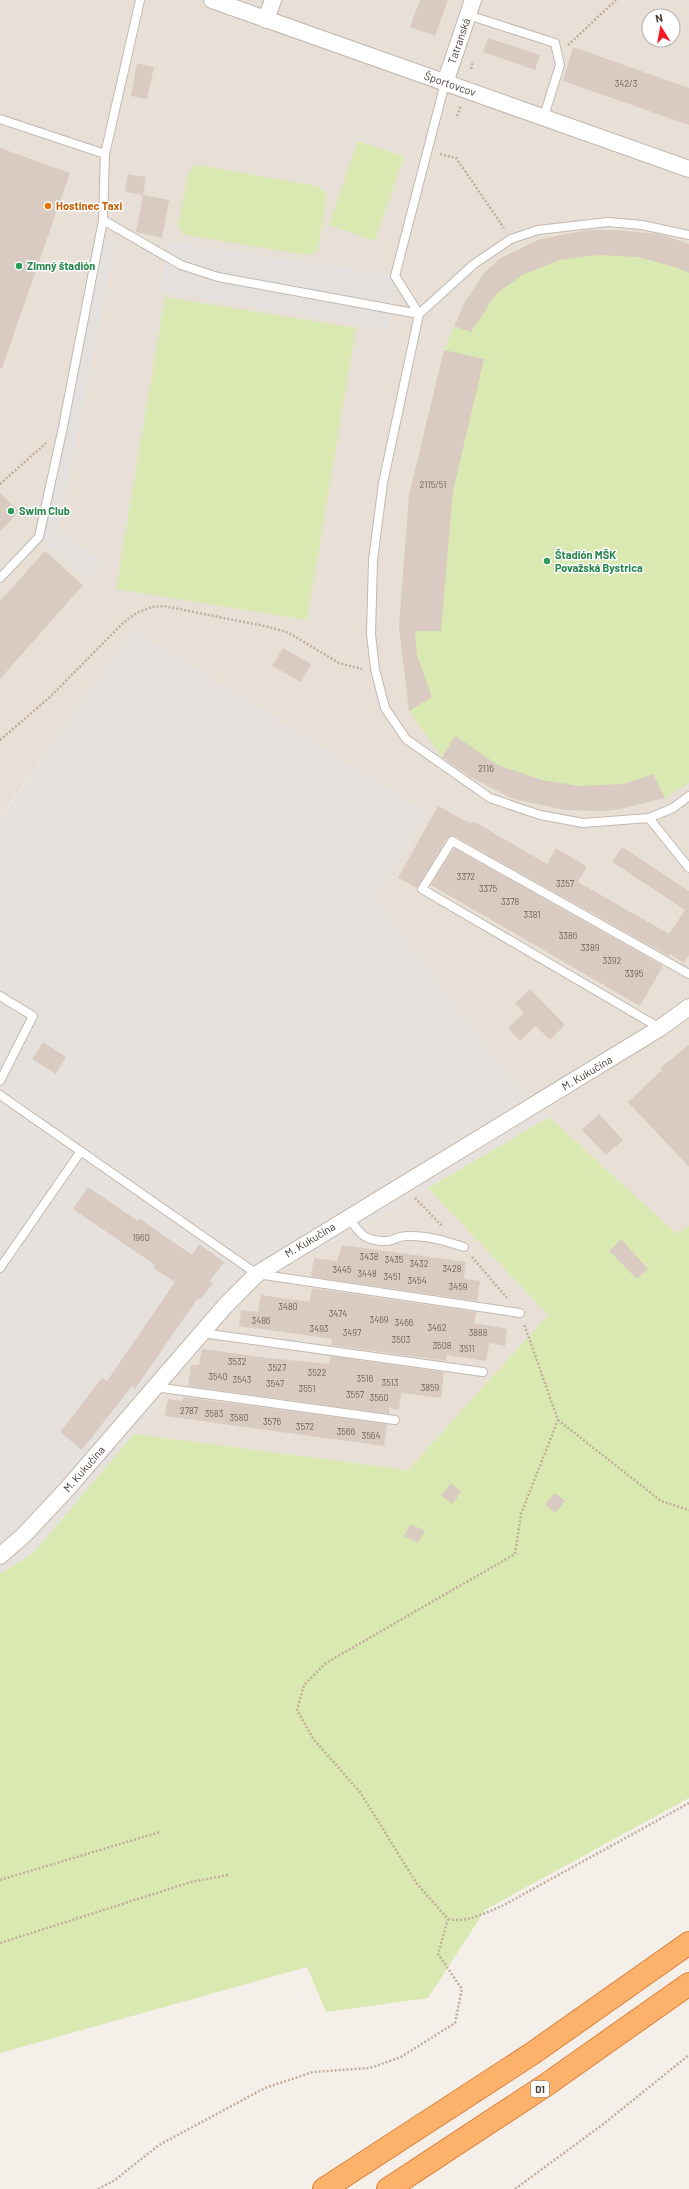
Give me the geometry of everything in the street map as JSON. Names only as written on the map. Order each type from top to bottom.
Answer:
[{"type":"highway","points":[[324,2189],[533,2053],[689,1943]]},
{"type":"highway","name":"D1","points":[[388,2189],[546,2085],[689,1984]]},
{"type":"street","name":"Športovcov","points":[[212,0],[689,168]]},
{"type":"street","points":[[266,20],[273,0]]},
{"type":"street","name":"Tatranská","points":[[445,83],[474,0]]},
{"type":"street","name":"M. Kukučína","points":[[0,1556],[24,1535],[67,1489],[201,1333],[242,1287],[257,1274],[660,1028],[689,1007]]},
{"type":"lane","points":[[0,578],[39,536],[63,427],[103,220],[105,154],[140,0]]},
{"type":"lane","points":[[468,15],[555,43],[560,65],[544,116]]},
{"type":"lane","points":[[419,314],[395,276],[445,83]]},
{"type":"lane","points":[[0,119],[105,154]]},
{"type":"lane","points":[[103,220],[181,265],[218,277],[419,314]]},
{"type":"lane","points":[[689,235],[642,225],[608,222],[538,230],[511,239],[474,264],[419,314],[383,483],[372,560],[371,634],[375,669],[385,708],[406,739],[490,798],[540,815],[583,823],[649,818],[673,808],[689,796]]},
{"type":"lane","points":[[649,818],[689,868]]},
{"type":"lane","points":[[660,1028],[422,888],[452,841],[689,974]]},
{"type":"lane","points":[[0,996],[34,1016],[0,1081]]},
{"type":"lane","points":[[0,1095],[257,1274],[520,1313]]},
{"type":"lane","points":[[0,1268],[81,1151]]},
{"type":"lane","points":[[350,1216],[359,1234],[371,1240],[388,1241],[405,1236],[435,1238],[464,1247]]},
{"type":"lane","points":[[201,1333],[482,1372]]},
{"type":"lane","points":[[155,1387],[395,1420]]},
{"type":"path","points":[[558,57],[574,39],[616,0]]},
{"type":"path","points":[[471,69],[473,62]]},
{"type":"path","points":[[457,116],[461,105]]},
{"type":"path","points":[[428,151],[456,158],[511,239]]},
{"type":"path","points":[[0,484],[63,427]]},
{"type":"path","points":[[0,740],[50,697],[122,624],[136,613],[152,607],[164,606],[269,627],[289,633],[339,663],[360,669],[375,669]]},
{"type":"path","points":[[408,1182],[416,1201],[464,1247],[520,1313],[558,1420],[661,1501],[689,1510]]},
{"type":"path","points":[[558,1420],[522,1514],[515,1554],[326,1663],[304,1685],[297,1710],[314,1740],[360,1792],[417,1884],[448,1919],[458,1921],[477,1917],[502,1906],[689,1803]]},
{"type":"path","points":[[0,1880],[160,1832]]},
{"type":"path","points":[[0,1943],[191,1882],[228,1875]]},
{"type":"path","points":[[98,2189],[115,2180],[159,2145],[265,2088],[313,2072],[370,2068],[401,2057],[455,2023],[462,1989],[438,1954],[448,1919]]},
{"type":"path","points":[[515,2189],[602,2125],[689,2055]]},
{"type":"shaded area","points":[[0,0],[689,0],[689,1225],[677,1234],[549,1117],[503,1069],[375,897],[428,813],[133,629],[0,818]]},
{"type":"shaded area","points":[[99,240],[115,242],[57,534],[72,539],[100,563],[90,582],[39,537]]},
{"type":"shaded area","points":[[168,241],[395,276],[388,330],[160,291]]},
{"type":"shaded area","points":[[133,629],[428,813],[375,897],[503,1069],[549,1117],[428,1188],[257,1284],[200,1346],[134,1434],[33,1553],[0,1574],[0,819]]},
{"type":"shaded area","points":[[428,1188],[548,1315],[408,1470],[134,1434],[200,1346],[257,1284]]},
{"type":"green space","points":[[358,141],[404,157],[375,241],[329,225]]},
{"type":"green space","points":[[198,165],[317,186],[323,190],[327,196],[318,249],[312,254],[306,255],[186,235],[180,230],[178,224],[189,172],[193,167]]},
{"type":"green space","name":"Štadión MŠK Považská Bystrica","points":[[589,230],[640,233],[664,237],[689,244],[689,782],[665,798],[620,809],[602,811],[565,810],[513,799],[469,776],[442,757],[409,711],[399,627],[409,495],[444,350],[465,302],[480,279],[501,258],[540,239]]},
{"type":"green space","points":[[165,297],[356,328],[307,620],[116,589]]},
{"type":"green space","points":[[549,1117],[677,1234],[689,1225],[689,1798],[485,1910],[428,1998],[326,2012],[307,1967],[0,2053],[0,1574],[33,1553],[134,1434],[408,1470],[548,1315],[428,1188]]},
{"type":"building","points":[[420,0],[448,0],[435,36],[410,27]]},
{"type":"building","points":[[488,38],[540,55],[535,70],[483,52]]},
{"type":"building","points":[[573,47],[689,88],[689,125],[563,81]]},
{"type":"building","points":[[137,63],[154,67],[147,99],[131,96]]},
{"type":"building","name":"Zimný štadión","points":[[0,148],[70,173],[2,368],[0,368]]},
{"type":"building","points":[[128,174],[146,177],[143,195],[125,192]]},
{"type":"building","points":[[143,195],[169,200],[162,238],[136,232]]},
{"type":"building","points":[[589,230],[615,230],[660,234],[689,244],[689,273],[675,267],[638,257],[598,255],[559,260],[522,275],[496,294],[471,332],[454,326],[465,302],[484,273],[501,258],[540,239]]},
{"type":"building","points":[[444,350],[484,359],[453,491],[441,631],[415,631],[417,655],[432,697],[409,711],[399,627],[409,495]]},
{"type":"building","points":[[0,493],[19,511],[0,532]]},
{"type":"building","points":[[45,551],[83,585],[0,679],[0,601]]},
{"type":"building","points":[[283,648],[311,664],[301,682],[272,666]]},
{"type":"building","points":[[455,736],[498,765],[542,780],[578,786],[624,784],[653,774],[665,798],[620,809],[602,811],[565,810],[513,799],[469,776],[442,757]]},
{"type":"building","points":[[438,806],[471,824],[473,821],[547,864],[556,848],[587,867],[578,882],[669,934],[685,910],[612,862],[622,847],[689,891],[689,955],[684,963],[670,954],[669,956],[454,836],[447,838],[417,888],[398,878]]},
{"type":"building","points":[[454,848],[663,966],[640,1006],[431,885]]},
{"type":"building","points":[[530,989],[565,1025],[550,1040],[536,1026],[520,1041],[508,1028],[524,1013],[515,1003]]},
{"type":"building","points":[[43,1042],[66,1057],[56,1074],[32,1059]]},
{"type":"building","points":[[689,1045],[689,1167],[628,1102],[662,1070],[660,1068]]},
{"type":"building","points":[[599,1114],[623,1140],[606,1155],[582,1130]]},
{"type":"building","points":[[88,1187],[138,1221],[140,1219],[192,1255],[199,1244],[224,1262],[210,1281],[213,1283],[200,1300],[198,1298],[135,1389],[132,1386],[82,1450],[60,1432],[102,1378],[107,1381],[175,1282],[153,1268],[155,1265],[73,1209]]},
{"type":"building","points":[[621,1239],[648,1269],[637,1279],[609,1251]]},
{"type":"building","points":[[342,1245],[466,1262],[464,1279],[480,1281],[477,1301],[313,1277],[311,1275],[314,1258],[337,1261]]},
{"type":"building","points":[[312,1288],[476,1312],[474,1323],[507,1329],[505,1346],[489,1343],[486,1361],[447,1355],[446,1361],[331,1345],[332,1339],[239,1326],[241,1310],[258,1312],[261,1295],[310,1302]]},
{"type":"building","points":[[202,1349],[329,1364],[330,1356],[444,1372],[441,1398],[401,1393],[399,1410],[389,1408],[389,1414],[188,1386],[191,1365],[199,1365]]},
{"type":"building","points":[[184,1397],[387,1424],[384,1446],[165,1416],[168,1399],[182,1401]]},
{"type":"building","points":[[451,1483],[461,1492],[452,1504],[441,1495]]},
{"type":"building","points":[[555,1493],[565,1501],[555,1513],[545,1504]]},
{"type":"building","points":[[411,1524],[425,1531],[418,1543],[404,1536]]},
{"type":"place","name":"Hostinec Taxi","points":[[48,206]]},
{"type":"place","name":"Zimný štadión","points":[[19,266]]},
{"type":"place","name":"Swim Club","points":[[11,511]]},
{"type":"place","name":"Štadión MŠK Považská Bystrica","points":[[547,561]]}]
